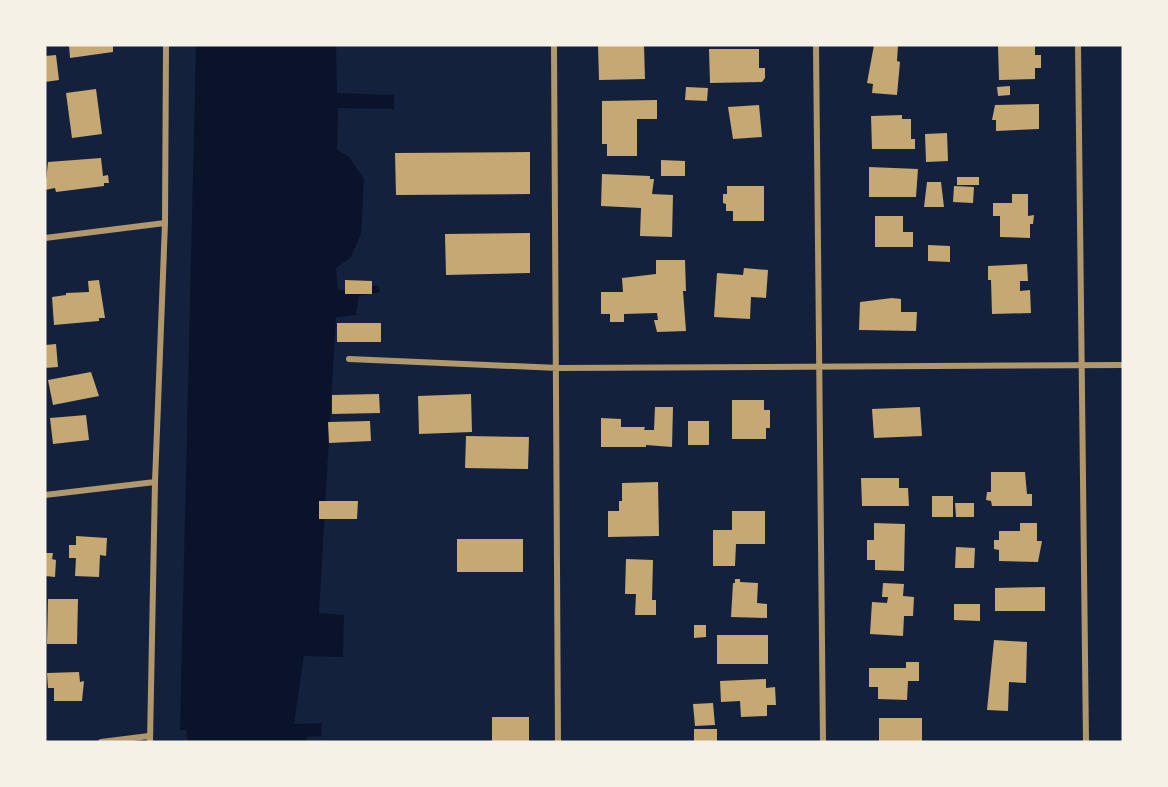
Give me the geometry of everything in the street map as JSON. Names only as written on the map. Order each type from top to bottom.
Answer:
[{"type":"street","points":[[101,742],[149,739],[155,482],[165,223],[166,45]]},
{"type":"street","points":[[554,45],[558,368],[558,742]]},
{"type":"street","points":[[816,45],[823,742]]},
{"type":"street","points":[[1078,45],[1086,742]]},
{"type":"street","points":[[45,238],[165,223]]},
{"type":"street","points":[[349,359],[558,368],[1123,364]]},
{"type":"street","points":[[45,495],[155,482]]},
{"type":"water","points":[[196,45],[336,45],[337,93],[394,95],[394,109],[338,108],[337,150],[349,157],[364,179],[361,234],[351,257],[336,268],[338,290],[356,290],[356,284],[379,286],[380,292],[359,296],[356,315],[336,317],[319,613],[344,615],[343,657],[304,656],[294,724],[322,723],[321,736],[307,737],[307,742],[188,742],[186,730],[180,730]]},
{"type":"building","points":[[69,45],[113,45],[113,52],[70,58]]},
{"type":"building","points":[[598,45],[644,45],[645,79],[599,80]]},
{"type":"building","points":[[874,45],[898,45],[897,61],[900,62],[897,95],[872,93],[873,84],[867,83]]},
{"type":"building","points":[[998,46],[1035,46],[1035,55],[1041,55],[1041,68],[1035,68],[1035,79],[999,80]]},
{"type":"building","points":[[709,49],[759,49],[759,68],[765,68],[765,78],[762,82],[710,83]]},
{"type":"building","points":[[56,55],[59,80],[45,82],[45,56]]},
{"type":"building","points":[[1010,86],[1010,95],[998,96],[997,87]]},
{"type":"building","points":[[686,87],[708,88],[707,101],[685,100]]},
{"type":"building","points":[[96,89],[102,134],[72,138],[66,93]]},
{"type":"building","points":[[657,100],[657,119],[637,119],[637,156],[607,156],[607,144],[602,144],[602,101]]},
{"type":"building","points":[[1039,104],[1039,129],[996,131],[996,120],[992,120],[995,105]]},
{"type":"building","points":[[759,105],[762,137],[733,139],[728,107]]},
{"type":"building","points":[[902,115],[902,119],[911,119],[911,139],[915,139],[915,149],[872,149],[871,116]]},
{"type":"building","points":[[947,133],[948,161],[926,162],[925,134]]},
{"type":"building","points":[[530,152],[530,194],[396,195],[395,153]]},
{"type":"building","points":[[101,158],[103,176],[108,175],[109,183],[104,183],[104,186],[56,192],[55,188],[45,190],[48,162]]},
{"type":"building","points":[[661,160],[685,161],[685,176],[661,176]]},
{"type":"building","points":[[869,167],[918,169],[916,197],[869,197]]},
{"type":"building","points":[[602,174],[650,176],[650,179],[654,179],[652,194],[673,195],[672,237],[640,236],[641,208],[601,206]]},
{"type":"building","points":[[957,177],[979,177],[979,185],[957,185]]},
{"type":"building","points":[[927,182],[941,182],[944,207],[924,207]]},
{"type":"building","points":[[727,186],[764,186],[764,221],[733,221],[733,211],[726,211],[726,204],[723,203],[723,194],[727,194]]},
{"type":"building","points":[[954,186],[974,187],[973,203],[953,202]]},
{"type":"building","points":[[1012,194],[1028,194],[1028,216],[1034,215],[1033,224],[1030,224],[1030,238],[1000,237],[1000,216],[993,216],[993,203],[1012,203]]},
{"type":"building","points":[[875,216],[903,216],[903,232],[913,232],[913,247],[875,247]]},
{"type":"building","points":[[530,233],[530,273],[446,275],[445,234]]},
{"type":"building","points":[[928,245],[950,246],[950,262],[928,261]]},
{"type":"building","points":[[656,260],[685,260],[686,291],[683,291],[686,331],[657,332],[654,320],[658,320],[657,313],[624,314],[624,322],[610,322],[610,314],[601,314],[601,292],[623,292],[622,278],[656,274]]},
{"type":"building","points":[[1027,264],[1028,281],[1020,281],[1020,291],[1030,290],[1031,313],[992,314],[991,280],[988,280],[988,266]]},
{"type":"building","points":[[744,268],[768,270],[766,298],[751,297],[750,319],[714,317],[717,273],[743,275]]},
{"type":"building","points":[[99,280],[105,318],[99,318],[99,321],[54,325],[52,297],[66,295],[66,293],[89,292],[88,281]]},
{"type":"building","points":[[345,280],[372,281],[372,294],[345,294]]},
{"type":"building","points":[[901,299],[901,312],[917,312],[916,331],[859,330],[860,302]]},
{"type":"building","points":[[337,323],[381,323],[381,342],[337,342]]},
{"type":"building","points":[[56,344],[58,367],[45,368],[45,345]]},
{"type":"building","points":[[91,372],[99,396],[53,405],[48,380]]},
{"type":"building","points":[[379,394],[380,413],[332,414],[332,395]]},
{"type":"building","points":[[471,394],[472,432],[419,434],[418,396]]},
{"type":"building","points":[[732,400],[764,400],[764,410],[770,410],[770,428],[766,428],[766,439],[732,439]]},
{"type":"building","points":[[655,407],[673,407],[672,447],[646,445],[646,447],[601,447],[601,418],[621,419],[621,427],[645,427],[644,430],[654,430]]},
{"type":"building","points":[[920,407],[922,436],[874,438],[872,409]]},
{"type":"building","points":[[86,415],[89,440],[53,444],[50,418]]},
{"type":"building","points":[[370,421],[371,441],[329,443],[328,422]]},
{"type":"building","points":[[688,421],[709,421],[709,445],[688,445]]},
{"type":"building","points":[[466,436],[529,437],[528,469],[465,468]]},
{"type":"building","points":[[991,472],[1025,472],[1027,494],[1032,494],[1032,506],[992,506],[991,501],[986,500],[987,492],[991,492]]},
{"type":"building","points":[[861,478],[899,478],[899,488],[908,488],[909,506],[862,506]]},
{"type":"building","points":[[658,482],[659,536],[608,537],[608,511],[619,511],[619,501],[622,501],[622,483]]},
{"type":"building","points":[[932,496],[953,496],[953,517],[932,517]]},
{"type":"building","points":[[319,501],[358,501],[357,519],[319,519]]},
{"type":"building","points":[[955,503],[974,503],[974,517],[956,517]]},
{"type":"building","points":[[732,511],[765,511],[765,544],[736,544],[735,566],[713,566],[713,530],[732,530]]},
{"type":"building","points":[[874,523],[905,524],[904,571],[875,570],[875,560],[867,560],[867,540],[874,540]]},
{"type":"building","points":[[1020,523],[1037,523],[1037,541],[1042,541],[1038,562],[999,561],[999,550],[994,549],[994,540],[999,540],[999,531],[1020,531]]},
{"type":"building","points":[[76,536],[107,538],[106,556],[100,555],[99,577],[75,576],[76,558],[69,558],[69,545],[76,545]]},
{"type":"building","points":[[457,539],[523,539],[523,572],[457,572]]},
{"type":"building","points":[[956,547],[975,548],[974,568],[955,568]]},
{"type":"building","points":[[45,553],[53,553],[52,559],[56,560],[55,577],[45,576]]},
{"type":"building","points":[[626,559],[653,560],[652,600],[656,600],[656,615],[635,615],[636,594],[625,594]]},
{"type":"building","points":[[735,579],[740,579],[740,582],[758,583],[757,603],[767,604],[767,618],[731,617]]},
{"type":"building","points":[[883,583],[904,584],[903,596],[914,597],[913,616],[904,616],[903,636],[870,634],[872,602],[887,603],[888,597],[882,597]]},
{"type":"building","points":[[1045,587],[1045,611],[995,611],[995,588]]},
{"type":"building","points":[[48,599],[78,599],[77,644],[47,644]]},
{"type":"building","points":[[954,604],[980,604],[980,621],[954,620]]},
{"type":"building","points":[[694,625],[706,625],[706,637],[694,638]]},
{"type":"building","points":[[717,635],[768,635],[768,664],[717,664]]},
{"type":"building","points":[[994,640],[1027,642],[1026,683],[1009,682],[1008,711],[987,710]]},
{"type":"building","points":[[906,662],[919,662],[919,681],[908,681],[907,700],[878,699],[878,687],[869,687],[869,668],[906,668]]},
{"type":"building","points":[[79,672],[80,682],[84,681],[82,701],[54,701],[54,688],[48,688],[47,673]]},
{"type":"building","points":[[766,679],[766,688],[775,687],[776,705],[767,705],[767,716],[741,717],[740,701],[721,702],[720,681]]},
{"type":"building","points":[[713,703],[715,725],[695,726],[693,704]]},
{"type":"building","points":[[492,717],[529,717],[529,742],[492,742]]},
{"type":"building","points":[[879,718],[922,718],[922,742],[879,742]]},
{"type":"building","points":[[694,729],[717,729],[717,742],[694,742]]}]
